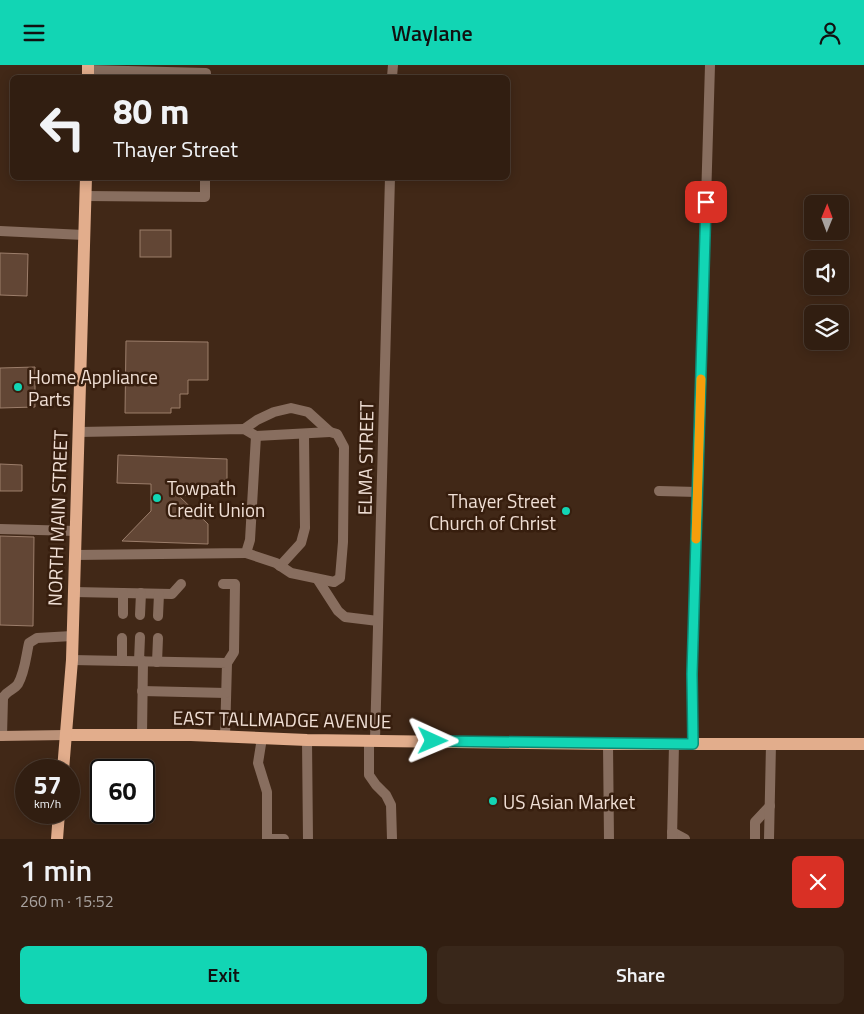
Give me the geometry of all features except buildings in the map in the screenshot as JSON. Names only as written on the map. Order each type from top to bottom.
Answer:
[{"type":"main road","name":"NORTH MAIN STREET","points":[[64,759],[72,660],[86,180]]},
{"type":"main road","name":"EAST TALLMADGE AVENUE","points":[[1,736],[142,735],[307,740],[864,744]]},
{"type":"main road","points":[[57,839],[58,824]]},
{"type":"street","points":[[693,744],[692,674],[710,65]]},
{"type":"street","points":[[88,71],[206,73],[206,75]]},
{"type":"street","points":[[85,196],[205,197],[205,180]]},
{"type":"street","name":"ELMA STREET","points":[[390,180],[378,621],[370,775],[376,785],[386,795],[391,805],[392,839]]},
{"type":"street","points":[[0,231],[84,235]]},
{"type":"street","points":[[79,432],[244,429],[274,412],[291,408],[308,412],[330,432]]},
{"type":"street","points":[[75,555],[246,553],[280,566],[291,573],[334,582],[340,577],[344,447],[337,434],[330,432],[256,437],[244,429]]},
{"type":"street","points":[[280,566],[301,543],[305,528],[304,434]]},
{"type":"street","points":[[246,553],[250,540],[256,437]]},
{"type":"street","points":[[659,491],[698,492]]},
{"type":"street","points":[[0,529],[76,531]]},
{"type":"street","points":[[318,580],[338,611],[345,617],[378,621]]},
{"type":"street","points":[[74,592],[172,594],[181,584]]},
{"type":"street","points":[[224,584],[235,584],[234,652],[227,663],[226,737]]},
{"type":"street","points":[[123,593],[123,614]]},
{"type":"street","points":[[140,593],[140,615]]},
{"type":"street","points":[[158,616],[159,594]]},
{"type":"street","points":[[1,736],[5,693],[16,687],[21,679],[29,643],[37,638],[72,636]]},
{"type":"street","points":[[140,637],[142,735]]},
{"type":"street","points":[[122,638],[122,661]]},
{"type":"street","points":[[157,662],[158,638]]},
{"type":"street","points":[[72,660],[227,663]]},
{"type":"street","points":[[142,691],[226,693]]},
{"type":"street","points":[[262,738],[258,763],[267,792],[267,839],[284,839]]},
{"type":"street","points":[[307,740],[308,839]]},
{"type":"street","points":[[608,743],[609,839]]},
{"type":"street","points":[[674,744],[672,835],[685,839]]},
{"type":"street","points":[[769,839],[771,744]]},
{"type":"street","points":[[754,839],[755,823],[770,806]]},
{"type":"slow traffic","points":[[696,539],[701,379]]},
{"type":"place","name":"Home Appliance Parts","points":[[18,387]]},
{"type":"place","name":"Towpath Credit Union","points":[[157,498]]},
{"type":"place","name":"Thayer Street Church of Christ","points":[[566,511]]},
{"type":"place","name":"US Asian Market","points":[[493,801]]},
{"type":"route","points":[[433,741],[693,744],[692,674],[706,202]]}]
